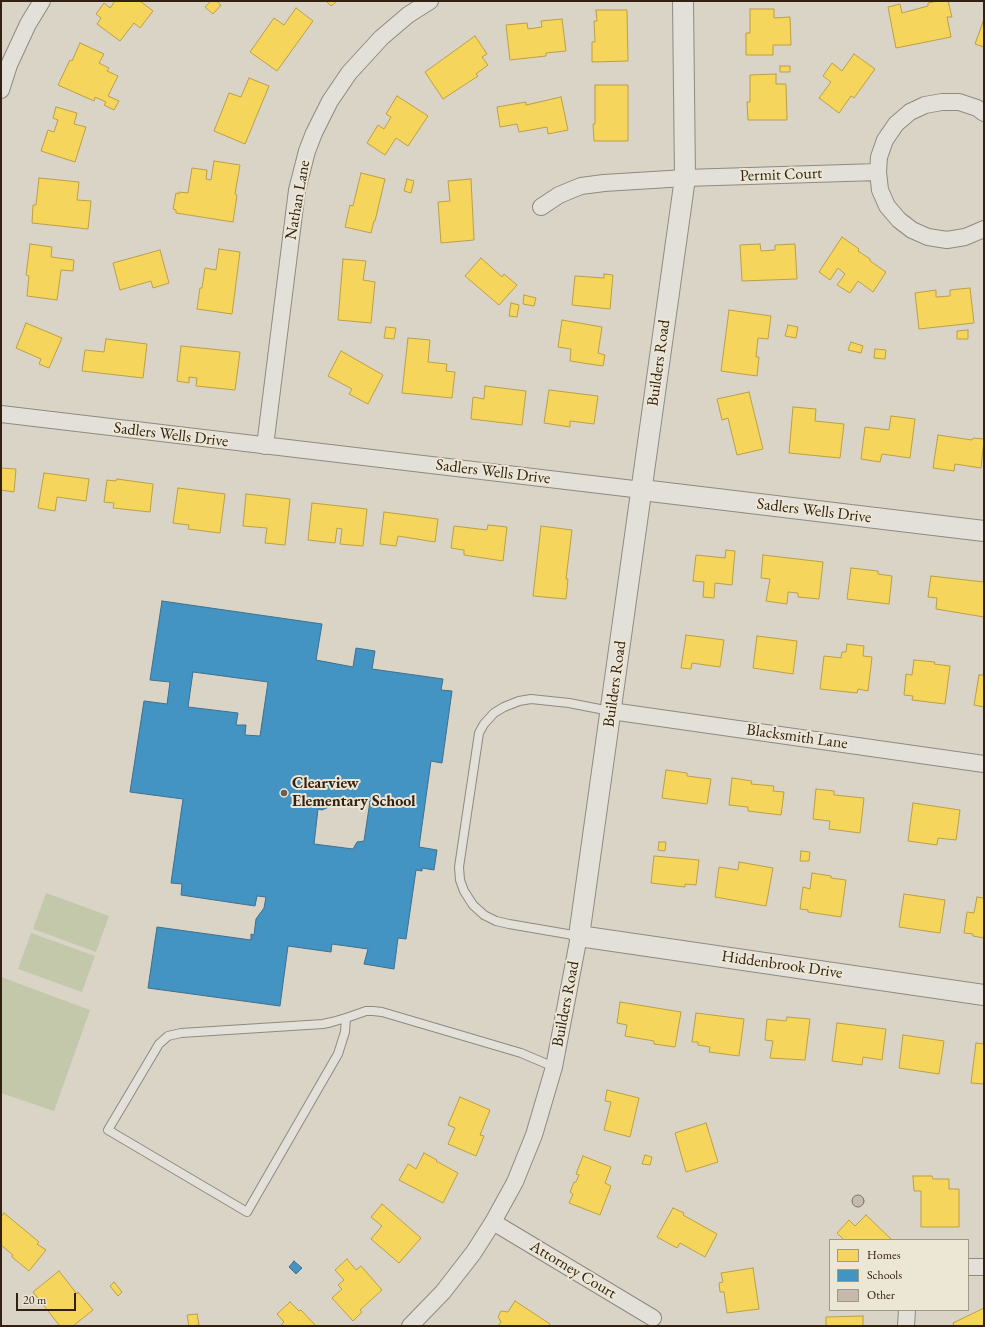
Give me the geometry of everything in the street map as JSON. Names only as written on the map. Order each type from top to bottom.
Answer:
[{"type":"street","points":[[1,90],[9,65],[25,30],[42,1]]},
{"type":"street","name":"Nathan Lane","points":[[266,446],[297,190],[307,151],[330,101],[349,73],[381,38],[408,15],[430,1]]},
{"type":"street","name":"Builders Road","points":[[410,1326],[443,1292],[474,1252],[516,1182],[534,1135],[554,1067],[579,936],[685,178],[683,1]]},
{"type":"street","points":[[984,113],[977,108],[959,102],[942,102],[925,105],[910,112],[896,124],[885,140],[879,157],[878,172],[880,190],[887,206],[898,220],[912,230],[928,237],[947,240],[966,237],[984,229]]},
{"type":"street","name":"Permit Court","points":[[541,207],[559,195],[581,186],[604,183],[685,178],[878,172]]},
{"type":"street","name":"Sadlers Wells Drive","points":[[1,414],[984,531]]},
{"type":"street","name":"Blacksmith Lane","points":[[611,711],[984,764]]},
{"type":"street","name":"Hiddenbrook Drive","points":[[579,936],[984,995]]},
{"type":"street","name":"Attorney Court","points":[[493,1222],[653,1318]]},
{"type":"street","points":[[969,1267],[984,1267]]},
{"type":"street","points":[[906,1311],[906,1326]]},
{"type":"lane","points":[[579,936],[508,924],[496,921],[484,915],[473,905],[464,891],[460,880],[460,859],[479,733],[484,724],[494,713],[519,701],[531,699],[569,703],[611,711]]},
{"type":"lane","points":[[346,1018],[344,1036],[338,1054],[247,1212],[108,1130],[159,1044],[168,1036],[181,1033],[323,1024],[366,1011],[382,1012],[521,1053],[554,1067]]},
{"type":"green space","points":[[46,893],[109,916],[96,952],[33,929]]},
{"type":"green space","points":[[31,933],[95,956],[82,992],[18,969]]},
{"type":"green space","points":[[1,977],[90,1010],[54,1111],[1,1093]]},
{"type":"building: Homes","points":[[115,1],[140,1],[153,11],[140,28],[134,23],[120,41],[97,24],[101,18],[96,14],[104,3],[110,8]]},
{"type":"building: Homes","points":[[211,1],[216,1],[221,5],[213,14],[205,7]]},
{"type":"building: Homes","points":[[326,1],[337,1],[331,6]]},
{"type":"building: Homes","points":[[948,1],[952,17],[947,17],[951,37],[896,48],[888,7],[900,4],[902,13],[928,6],[928,3]]},
{"type":"building: Homes","points":[[296,8],[313,21],[277,71],[250,52],[274,18],[284,25]]},
{"type":"building: Homes","points":[[750,9],[774,9],[774,18],[790,17],[791,45],[773,45],[773,55],[746,55],[746,33],[750,33]]},
{"type":"building: Homes","points":[[596,10],[627,10],[628,61],[592,62],[592,42],[595,42],[594,21],[597,21]]},
{"type":"building: Homes","points":[[562,19],[566,51],[546,53],[546,56],[510,60],[506,25],[527,23],[528,29],[542,27],[541,21]]},
{"type":"building: Homes","points":[[984,19],[984,47],[975,44]]},
{"type":"building: Homes","points":[[475,36],[487,54],[482,57],[488,65],[476,74],[478,76],[443,99],[425,72]]},
{"type":"building: Homes","points":[[80,43],[104,54],[99,63],[109,68],[107,71],[118,76],[108,96],[119,101],[114,110],[104,105],[106,102],[95,97],[94,101],[58,85],[70,60],[72,61]]},
{"type":"building: Homes","points":[[854,54],[875,69],[854,98],[851,96],[839,113],[819,98],[831,82],[823,76],[832,63],[842,71]]},
{"type":"building: Homes","points":[[780,66],[790,66],[790,72],[780,72]]},
{"type":"building: Homes","points":[[776,74],[776,84],[786,84],[787,120],[748,120],[747,102],[750,102],[750,75]]},
{"type":"building: Homes","points":[[249,78],[269,86],[245,144],[214,131],[229,93],[241,97]]},
{"type":"building: Homes","points":[[595,85],[628,85],[628,141],[594,141],[593,124],[595,124]]},
{"type":"building: Homes","points":[[397,96],[428,116],[408,146],[396,138],[385,155],[367,143],[378,125],[384,129],[391,117],[386,114]]},
{"type":"building: Homes","points":[[561,97],[568,130],[548,134],[547,127],[519,132],[517,124],[500,127],[497,107],[526,102],[526,105]]},
{"type":"building: Homes","points":[[56,107],[77,113],[74,124],[86,127],[75,162],[41,151],[48,130],[54,132],[58,120],[53,118]]},
{"type":"building: Homes","points":[[214,161],[240,165],[235,194],[237,195],[233,222],[176,213],[176,210],[173,209],[176,193],[188,193],[192,168],[207,170],[206,179],[211,180]]},
{"type":"building: Homes","points":[[361,173],[385,179],[371,233],[345,227],[350,205],[353,206]]},
{"type":"building: Homes","points":[[39,178],[79,182],[77,200],[91,201],[88,229],[32,223],[33,205],[36,205]]},
{"type":"building: Homes","points":[[407,179],[414,181],[411,193],[404,191]]},
{"type":"building: Homes","points":[[471,179],[474,240],[441,243],[438,202],[450,201],[448,181]]},
{"type":"building: Homes","points":[[842,237],[859,249],[858,251],[870,259],[870,261],[886,272],[873,292],[858,281],[850,293],[837,285],[845,274],[838,268],[830,280],[819,272]]},
{"type":"building: Homes","points":[[30,244],[52,247],[51,257],[74,260],[73,271],[61,270],[57,300],[27,296],[29,276],[26,275]]},
{"type":"building: Homes","points":[[760,244],[761,251],[775,250],[775,245],[795,244],[797,279],[742,281],[740,245]]},
{"type":"building: Homes","points":[[219,249],[240,252],[232,314],[197,309],[205,268],[216,270]]},
{"type":"building: Homes","points":[[160,250],[169,283],[153,288],[151,281],[120,290],[113,263]]},
{"type":"building: Homes","points":[[481,258],[502,277],[504,274],[517,285],[499,305],[465,276]]},
{"type":"building: Homes","points":[[343,259],[366,261],[363,280],[375,282],[371,323],[338,320]]},
{"type":"building: Homes","points":[[604,274],[613,275],[610,309],[572,305],[575,276],[604,278]]},
{"type":"building: Homes","points":[[970,288],[974,323],[919,329],[915,293],[936,290],[936,297],[950,296],[950,290]]},
{"type":"building: Homes","points":[[524,295],[536,298],[534,306],[523,304]]},
{"type":"building: Homes","points":[[511,303],[519,305],[517,317],[509,316]]},
{"type":"building: Homes","points":[[729,310],[771,316],[768,339],[758,338],[756,357],[759,357],[757,376],[721,371]]},
{"type":"building: Homes","points":[[562,320],[602,327],[598,353],[605,355],[603,366],[570,361],[571,349],[558,347]]},
{"type":"building: Homes","points":[[26,323],[62,338],[49,368],[39,364],[41,359],[16,348]]},
{"type":"building: Homes","points":[[788,325],[798,327],[796,338],[785,336]]},
{"type":"building: Homes","points":[[386,327],[396,328],[394,339],[384,338]]},
{"type":"building: Homes","points":[[968,330],[968,339],[957,339],[957,331]]},
{"type":"building: Homes","points":[[408,338],[430,340],[428,362],[447,364],[446,371],[455,372],[452,398],[402,393]]},
{"type":"building: Homes","points":[[106,339],[147,344],[143,378],[82,371],[85,350],[104,352]]},
{"type":"building: Homes","points":[[851,342],[863,346],[861,353],[848,350]]},
{"type":"building: Homes","points":[[181,346],[240,352],[235,390],[196,386],[197,378],[189,377],[189,383],[177,381]]},
{"type":"building: Homes","points":[[875,349],[886,350],[885,359],[874,358]]},
{"type":"building: Homes","points":[[341,351],[383,375],[368,404],[349,394],[352,389],[328,376]]},
{"type":"building: Homes","points":[[485,386],[526,391],[522,425],[471,419],[473,397],[484,399]]},
{"type":"building: Homes","points":[[549,390],[598,396],[594,424],[570,421],[570,427],[544,423]]},
{"type":"building: Homes","points":[[749,392],[763,449],[737,455],[728,418],[722,420],[717,399]]},
{"type":"building: Homes","points":[[793,407],[816,409],[815,421],[844,424],[840,458],[789,453]]},
{"type":"building: Homes","points":[[891,416],[915,419],[910,458],[882,454],[880,462],[861,459],[865,427],[889,430]]},
{"type":"building: Homes","points":[[938,435],[972,440],[973,438],[984,439],[981,468],[955,464],[954,471],[933,468]]},
{"type":"building: Homes","points":[[1,468],[16,469],[14,492],[1,490]]},
{"type":"building: Homes","points":[[44,473],[89,479],[86,501],[57,497],[55,511],[38,508]]},
{"type":"building: Homes","points":[[117,479],[153,484],[150,512],[113,508],[114,503],[104,502],[107,480],[116,481]]},
{"type":"building: Homes","points":[[178,488],[225,494],[220,533],[188,529],[189,525],[173,523]]},
{"type":"building: Homes","points":[[246,494],[290,499],[285,545],[265,543],[267,528],[243,526]]},
{"type":"building: Homes","points":[[312,503],[367,509],[363,546],[340,544],[342,529],[337,528],[335,543],[308,540]]},
{"type":"building: Homes","points":[[384,512],[438,519],[435,542],[398,536],[396,546],[380,544]]},
{"type":"building: Homes","points":[[488,525],[507,527],[503,561],[464,555],[464,550],[451,548],[454,526],[487,530]]},
{"type":"building: Homes","points":[[541,526],[572,530],[566,579],[568,579],[566,599],[533,596]]},
{"type":"building: Homes","points":[[726,550],[735,551],[732,585],[715,583],[714,598],[703,597],[704,582],[693,581],[696,555],[725,558]]},
{"type":"building: Homes","points":[[763,555],[823,562],[819,599],[798,597],[798,593],[788,592],[787,604],[766,601],[770,579],[761,578]]},
{"type":"building: Homes","points":[[851,568],[878,571],[878,574],[892,576],[889,604],[847,599]]},
{"type":"building: Homes","points":[[931,576],[984,582],[984,617],[936,609],[937,598],[928,597]]},
{"type":"building: Homes","points":[[686,635],[724,640],[720,667],[692,663],[691,669],[681,668]]},
{"type":"building: Homes","points":[[757,636],[797,641],[793,674],[753,668]]},
{"type":"building: Homes","points":[[847,644],[864,646],[863,656],[872,657],[868,691],[858,689],[857,693],[820,689],[824,656],[841,658],[842,652],[846,652]]},
{"type":"building: Homes","points":[[914,660],[935,662],[934,664],[950,666],[945,704],[912,700],[913,696],[904,695],[906,674],[912,675]]},
{"type":"building: Homes","points":[[979,675],[984,675],[984,707],[974,705]]},
{"type":"building: Homes","points":[[666,770],[687,773],[687,776],[711,779],[707,804],[662,798]]},
{"type":"building: Homes","points":[[732,778],[752,781],[751,784],[774,786],[773,791],[784,792],[781,815],[748,811],[748,807],[729,805]]},
{"type":"building: Homes","points":[[816,789],[834,791],[834,795],[864,798],[860,833],[829,829],[830,821],[813,819]]},
{"type":"building: Homes","points":[[913,803],[960,810],[956,840],[938,838],[937,845],[908,841]]},
{"type":"building: Homes","points":[[659,842],[666,842],[665,851],[658,850]]},
{"type":"building: Homes","points":[[801,851],[810,852],[809,861],[800,861]]},
{"type":"building: Homes","points":[[654,856],[699,860],[696,885],[685,884],[685,887],[651,883]]},
{"type":"building: Homes","points":[[739,862],[773,868],[766,906],[715,897],[719,867],[738,870]]},
{"type":"building: Homes","points":[[812,873],[846,880],[841,917],[808,912],[808,910],[800,909],[803,887],[810,889]]},
{"type":"building: Homes","points":[[904,894],[945,900],[940,933],[899,927]]},
{"type":"building: Homes","points":[[977,897],[984,898],[984,938],[973,936],[973,934],[964,933],[967,912],[974,913]]},
{"type":"building: Homes","points":[[620,1002],[681,1012],[675,1047],[654,1044],[654,1041],[625,1036],[627,1025],[617,1023]]},
{"type":"building: Homes","points":[[696,1013],[744,1019],[739,1056],[709,1052],[710,1047],[698,1045],[698,1042],[692,1042]]},
{"type":"building: Homes","points":[[787,1017],[810,1019],[805,1060],[770,1058],[773,1041],[765,1040],[767,1019],[786,1021]]},
{"type":"building: Homes","points":[[837,1023],[886,1029],[882,1060],[863,1057],[862,1065],[832,1061]]},
{"type":"building: Homes","points":[[903,1035],[944,1041],[939,1074],[899,1068]]},
{"type":"building: Homes","points":[[976,1043],[984,1044],[984,1084],[971,1083]]},
{"type":"building: Homes","points":[[607,1090],[639,1098],[630,1137],[604,1130],[611,1102],[605,1101]]},
{"type":"building: Homes","points":[[460,1097],[490,1110],[480,1135],[484,1136],[476,1156],[448,1144],[455,1128],[448,1125]]},
{"type":"building: Homes","points":[[706,1123],[718,1162],[686,1172],[675,1133]]},
{"type":"building: Homes","points":[[424,1153],[458,1173],[443,1203],[399,1180],[408,1164],[416,1169]]},
{"type":"building: Homes","points":[[645,1155],[652,1157],[650,1165],[642,1164]]},
{"type":"building: Homes","points":[[583,1156],[611,1167],[605,1183],[611,1186],[600,1215],[569,1203],[573,1194],[570,1192],[579,1175],[576,1174]]},
{"type":"building: Homes","points":[[913,1176],[932,1176],[933,1179],[949,1179],[949,1189],[959,1189],[959,1227],[921,1227],[921,1191],[914,1191]]},
{"type":"building: Homes","points":[[382,1204],[421,1238],[399,1263],[371,1239],[382,1226],[371,1217]]},
{"type":"building: Homes","points":[[673,1208],[684,1213],[683,1215],[717,1234],[705,1257],[680,1243],[677,1248],[657,1237]]},
{"type":"building: Homes","points":[[4,1213],[39,1242],[37,1244],[46,1250],[29,1271],[12,1257],[13,1255],[1,1245],[1,1217]]},
{"type":"building: Homes","points":[[866,1215],[891,1239],[843,1239],[837,1233],[849,1220],[855,1226]]},
{"type":"building: Homes","points":[[347,1259],[356,1270],[361,1266],[382,1290],[360,1310],[362,1312],[353,1321],[332,1298],[342,1289],[338,1285],[344,1280],[335,1270]]},
{"type":"building: Homes","points":[[753,1268],[759,1309],[727,1313],[724,1292],[720,1292],[719,1283],[723,1282],[721,1273]]},
{"type":"building: Homes","points":[[59,1271],[77,1294],[78,1292],[93,1310],[73,1326],[60,1326],[33,1292]]},
{"type":"building: Homes","points":[[114,1282],[122,1292],[118,1296],[110,1286]]},
{"type":"building: Homes","points":[[515,1301],[550,1324],[549,1326],[498,1326],[501,1322],[498,1317],[501,1311],[508,1312]]},
{"type":"building: Homes","points":[[290,1302],[299,1311],[301,1310],[316,1326],[280,1326],[284,1322],[277,1314]]},
{"type":"building: Homes","points":[[984,1308],[984,1326],[954,1326],[953,1323]]},
{"type":"building: Homes","points":[[197,1314],[199,1325],[189,1326],[187,1315]]},
{"type":"building: Homes","points":[[863,1316],[863,1326],[826,1326],[826,1317]]},
{"type":"building: Schools","points":[[162,601],[322,624],[316,660],[353,667],[356,648],[375,651],[372,669],[443,679],[441,690],[452,691],[442,763],[431,761],[419,847],[437,850],[434,870],[422,868],[422,871],[416,870],[406,939],[398,938],[394,969],[364,964],[368,949],[332,944],[331,952],[288,946],[280,1006],[148,988],[157,927],[251,940],[251,934],[254,935],[256,919],[264,908],[266,897],[257,896],[255,906],[181,895],[182,884],[171,883],[183,799],[130,792],[144,701],[167,704],[170,682],[150,680]],"holes":[[[193,672],[268,682],[260,736],[245,735],[246,725],[236,725],[238,713],[188,707]],[[335,797],[370,801],[364,841],[357,842],[353,849],[314,844],[318,809],[322,810],[331,806]]]},
{"type":"building: Schools","points":[[294,1261],[302,1268],[296,1274],[289,1267]]},
{"type":"building: Other","points":[[858,1195],[862,1197],[864,1201],[862,1205],[858,1207],[854,1205],[852,1201],[854,1197]]},
{"type":"place","name":"Clearview Elementary School","points":[[284,793]]}]
